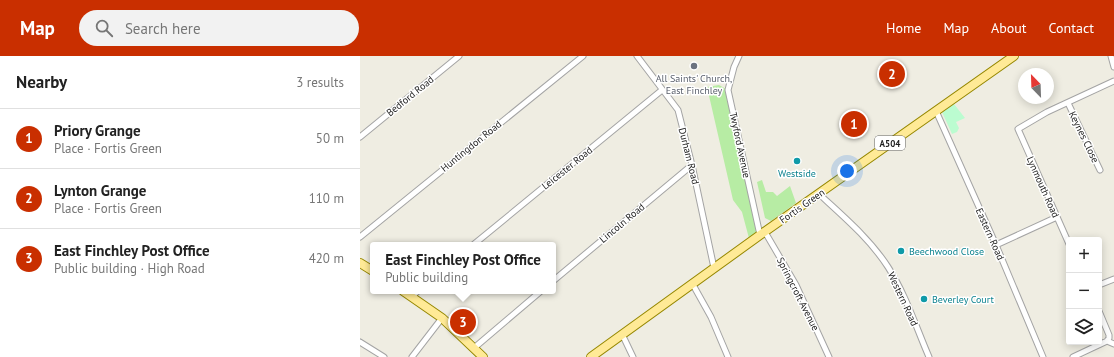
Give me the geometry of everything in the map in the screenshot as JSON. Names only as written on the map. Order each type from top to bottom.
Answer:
[{"type":"main road","name":"Fortis Green","points":[[591,357],[692,283],[1014,56]]},
{"type":"main road","points":[[360,263],[370,269]]},
{"type":"main road","points":[[407,294],[442,318],[483,357]]},
{"type":"street","name":"Bedford Road","points":[[360,137],[459,56]]},
{"type":"street","name":"Huntingdon Road","points":[[360,237],[582,56]]},
{"type":"street","name":"Durham Road","points":[[637,56],[678,110],[692,165],[714,268]]},
{"type":"street","name":"Twyford Avenue","points":[[739,56],[728,90],[762,234]]},
{"type":"street","points":[[1111,56],[1114,67]]},
{"type":"street","points":[[1068,103],[1114,81]]},
{"type":"street","name":"Leicester Road","points":[[477,242],[662,90]]},
{"type":"street","name":"Lynmouth Road","points":[[1066,237],[1018,129],[1047,112],[1068,103]]},
{"type":"street","name":"Keynes Close","points":[[1068,103],[1100,170]]},
{"type":"street","name":"Eastern Road","points":[[936,111],[996,245],[1043,357]]},
{"type":"street","name":"Lincoln Road","points":[[556,278],[692,165]]},
{"type":"street","name":"Western Road","points":[[819,194],[854,226],[876,250],[899,287],[929,357]]},
{"type":"street","points":[[996,245],[1057,217]]},
{"type":"street","name":"Springcroft Avenue","points":[[762,234],[796,285],[829,357]]},
{"type":"street","points":[[1102,284],[1114,279]]},
{"type":"street","points":[[692,283],[713,321],[728,357]]},
{"type":"street","points":[[411,297],[414,294]]},
{"type":"street","points":[[474,348],[538,294]]},
{"type":"street","points":[[412,357],[442,318]]},
{"type":"street","points":[[1073,357],[1107,341],[1109,335],[1102,318]]},
{"type":"street","points":[[622,334],[633,357]]},
{"type":"street","points":[[1107,341],[1114,344]]},
{"type":"street","points":[[360,342],[384,357]]},
{"type":"green space","points":[[719,85],[728,90],[760,235],[750,242],[742,212],[733,200],[707,87]]},
{"type":"green space","points":[[954,104],[965,118],[956,122],[959,128],[957,132],[952,134],[942,112]]},
{"type":"green space","points":[[762,180],[766,192],[773,192],[777,196],[790,186],[796,203],[771,221],[765,218],[757,182]]},
{"type":"place","name":"All Saints' Church, East Finchley","points":[[694,66]]},
{"type":"place","name":"Lynton Grange","points":[[892,74]]},
{"type":"place","name":"Priory Grange","points":[[854,124]]},
{"type":"place","name":"Westside","points":[[797,161]]},
{"type":"place","name":"Beechwood Close","points":[[901,251]]},
{"type":"place","name":"Beverley Court","points":[[924,299]]},
{"type":"place","name":"East Finchley Post Office","points":[[463,322]]}]
